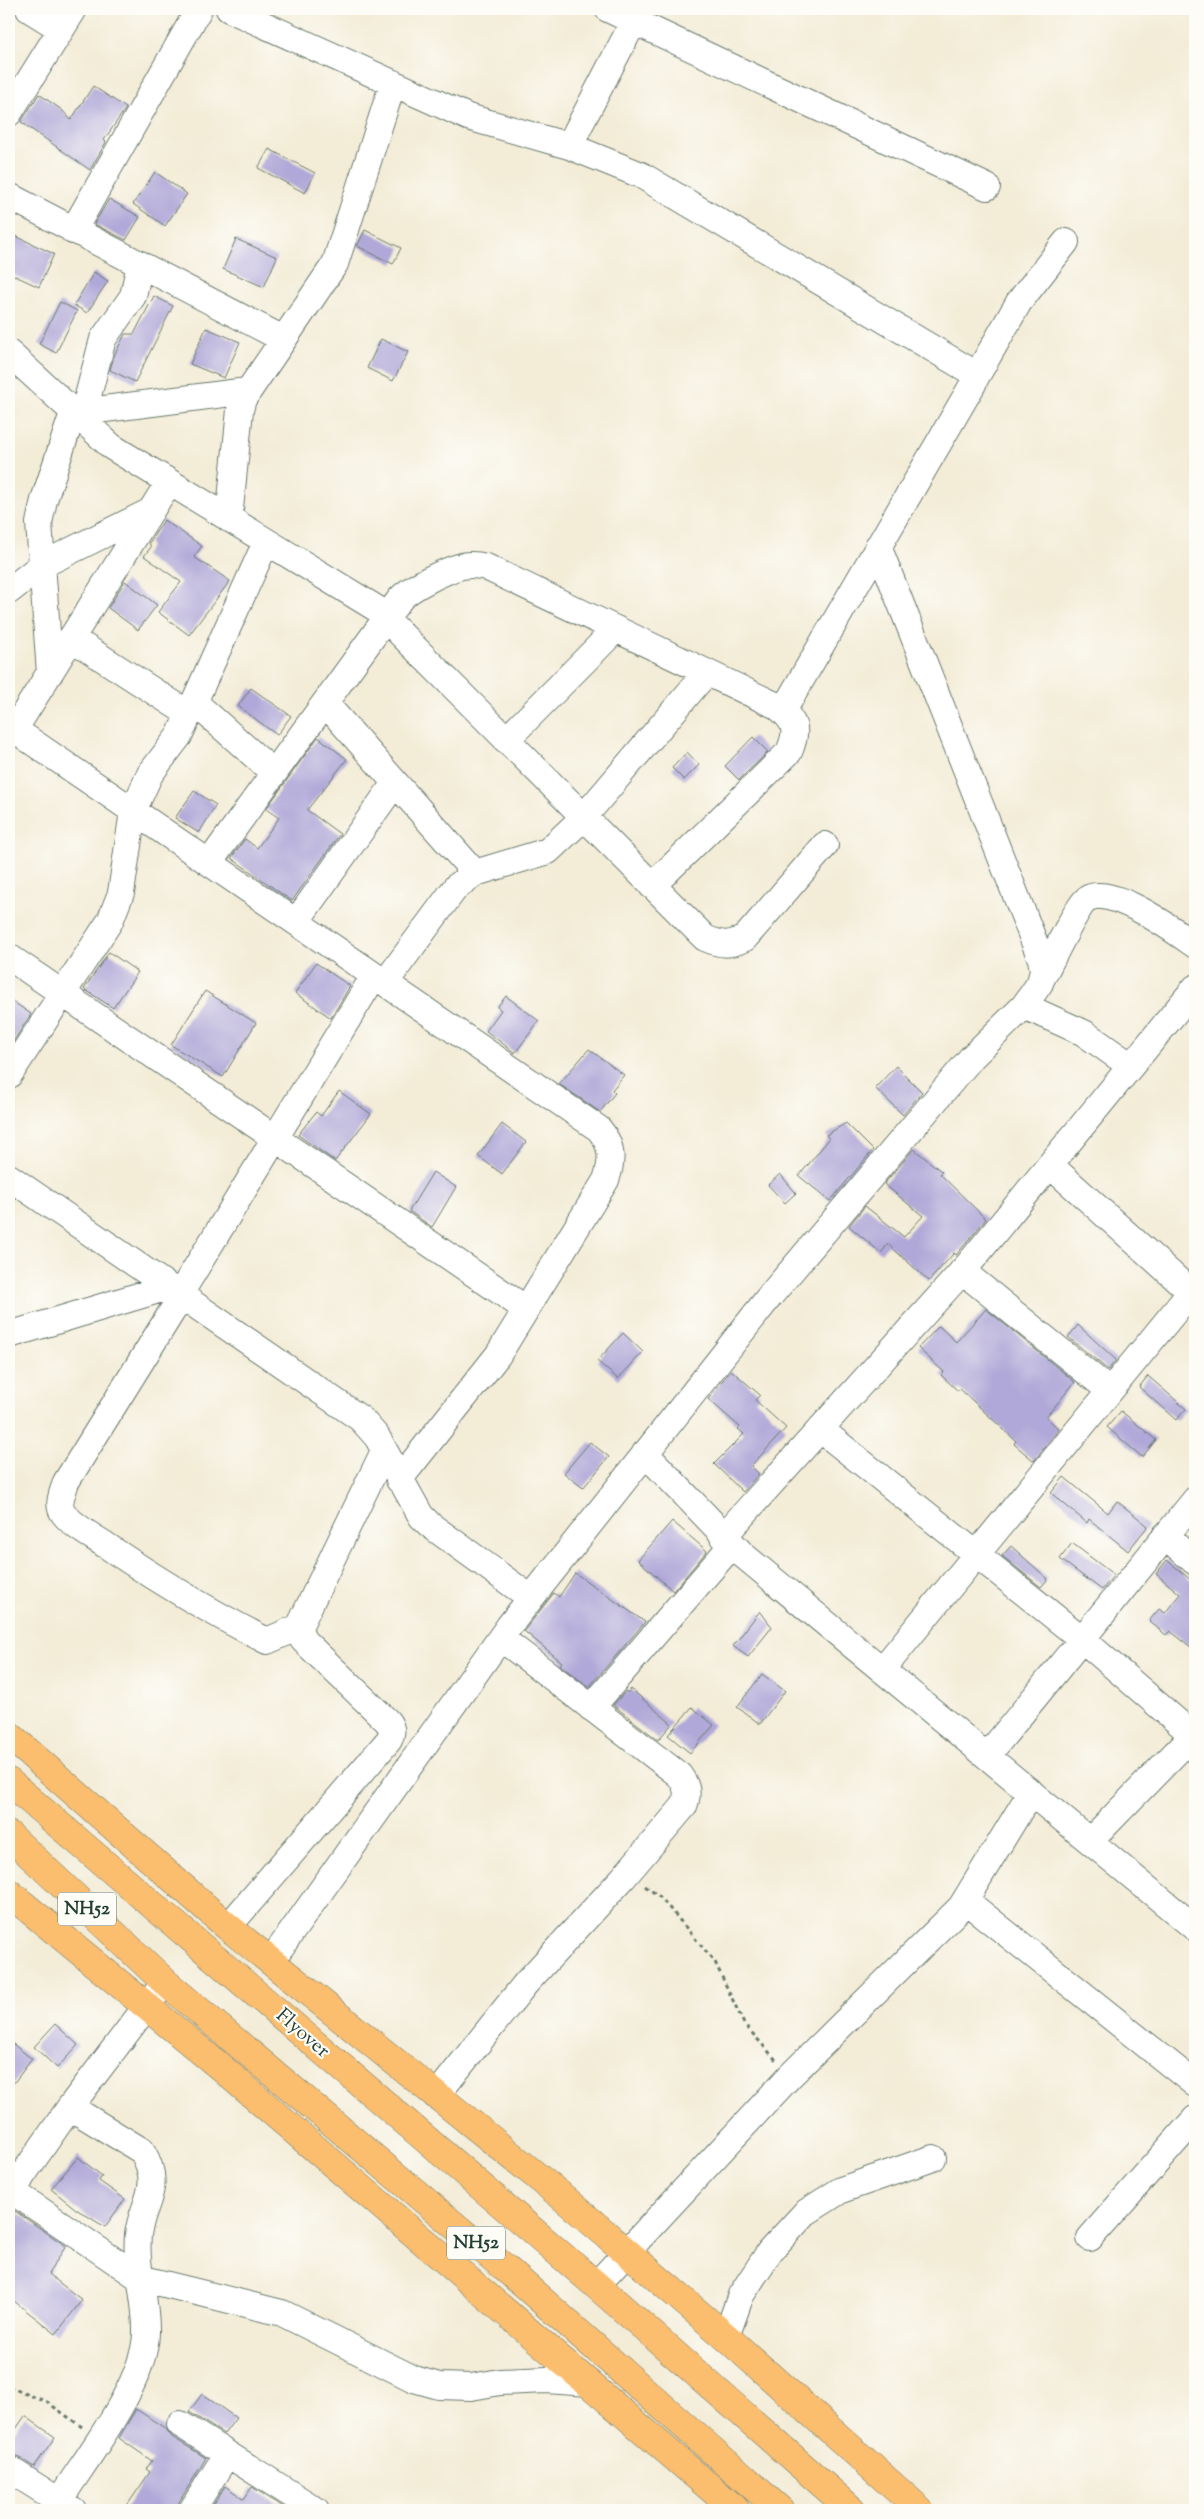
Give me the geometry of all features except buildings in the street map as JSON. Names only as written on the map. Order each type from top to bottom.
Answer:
[{"type":"main road","points":[[9,1735],[228,1927],[559,2194],[625,2253],[726,2337],[920,2510]]},
{"type":"main road","name":"Flyover","points":[[9,1782],[596,2285]]},
{"type":"main road","name":"NH52","points":[[9,1835],[166,1982],[505,2268],[780,2510]]},
{"type":"main road","points":[[9,1893],[146,2006],[736,2510]]},
{"type":"main road","name":"NH52","points":[[596,2285],[852,2510]]},
{"type":"street","points":[[9,113],[67,19],[29,9]]},
{"type":"street","points":[[73,231],[199,9]]},
{"type":"street","points":[[229,9],[468,117],[569,146],[653,181],[972,372],[976,377]]},
{"type":"street","points":[[608,9],[988,186]]},
{"type":"street","points":[[569,146],[634,21]]},
{"type":"street","points":[[229,519],[240,410],[247,391],[329,273],[339,254],[393,83]]},
{"type":"street","points":[[9,196],[283,339]]},
{"type":"street","points":[[783,711],[1019,302],[1066,242]]},
{"type":"street","points":[[50,673],[39,523],[41,511],[79,412],[103,339],[133,296],[140,264]]},
{"type":"street","points":[[9,353],[79,412],[112,447],[386,617],[583,818],[705,938],[718,944],[732,945],[745,938],[825,845]]},
{"type":"street","points":[[79,412],[247,391]]},
{"type":"street","points":[[169,482],[50,673],[11,728],[599,1129],[608,1140],[611,1152],[611,1166],[606,1180],[494,1361],[399,1480]]},
{"type":"street","points":[[9,591],[42,565],[151,511]]},
{"type":"street","points":[[9,1075],[110,920],[121,893],[133,810],[147,779],[176,742],[266,542]]},
{"type":"street","points":[[878,546],[1041,959],[1040,983]]},
{"type":"street","points":[[210,863],[386,617],[410,590],[461,566],[473,564],[486,566],[783,711],[789,716],[794,725],[794,740],[789,752],[652,886]]},
{"type":"street","points":[[506,740],[616,629]]},
{"type":"street","points":[[71,638],[191,708],[274,772]]},
{"type":"street","points":[[384,1451],[299,1627],[267,1642],[232,1624],[135,1565],[92,1536],[64,1514],[60,1504],[66,1482],[176,1305],[174,1290],[380,979],[456,886],[465,878],[475,873],[548,851],[583,818],[706,673]]},
{"type":"street","points":[[324,702],[475,873]]},
{"type":"street","points":[[296,922],[395,783]]},
{"type":"street","points":[[271,1961],[500,1638],[531,1598],[774,1290],[972,1057],[1024,1006],[1040,983],[1082,904],[1094,896],[1114,898],[1161,922],[1195,946]]},
{"type":"street","points":[[9,957],[526,1309]]},
{"type":"street","points":[[591,1708],[820,1429],[962,1271],[1195,988]]},
{"type":"street","points":[[1024,1006],[1084,1032],[1131,1066]]},
{"type":"street","points":[[882,1670],[1193,1289],[1050,1164]]},
{"type":"street","points":[[9,1177],[362,1419],[371,1429],[412,1503],[430,1525],[531,1598]]},
{"type":"street","points":[[962,1271],[1110,1391]]},
{"type":"street","points":[[9,1335],[174,1290]]},
{"type":"street","points":[[820,1429],[1082,1639],[1194,1736],[1090,1841]]},
{"type":"street","points":[[646,1453],[727,1541],[1195,1928]]},
{"type":"street","points":[[987,1756],[1195,1500]]},
{"type":"street","points":[[1165,1536],[1195,1562]]},
{"type":"street","points":[[228,1927],[389,1740],[392,1734],[391,1726],[387,1721],[303,1640],[299,1627]]},
{"type":"street","points":[[436,2096],[526,1983],[623,1878],[684,1806],[687,1797],[686,1786],[679,1775],[500,1638]]},
{"type":"street","points":[[596,2285],[790,2076],[966,1901],[1031,1792]]},
{"type":"street","points":[[966,1901],[1195,2084]]},
{"type":"street","points":[[166,1982],[70,2107],[22,2176],[16,2191],[18,2195],[140,2278],[282,2314],[414,2379],[439,2386],[471,2387],[500,2382],[547,2380],[589,2383]]},
{"type":"street","points":[[9,2469],[66,2505],[99,2439],[133,2382],[142,2355],[146,2333],[140,2278],[136,2260],[138,2232],[148,2204],[152,2183],[149,2163],[142,2151],[70,2107]]},
{"type":"street","points":[[1090,2238],[1195,2120]]},
{"type":"street","points":[[726,2337],[742,2295],[770,2251],[805,2214],[841,2190],[932,2158]]},
{"type":"street","points":[[180,2424],[316,2510]]},
{"type":"street","points":[[192,2510],[227,2454]]},
{"type":"path","points":[[623,1878],[646,1886],[660,1897],[696,1937],[715,1962],[744,2024],[790,2076]]},
{"type":"path","points":[[9,2387],[47,2402],[99,2439]]}]
